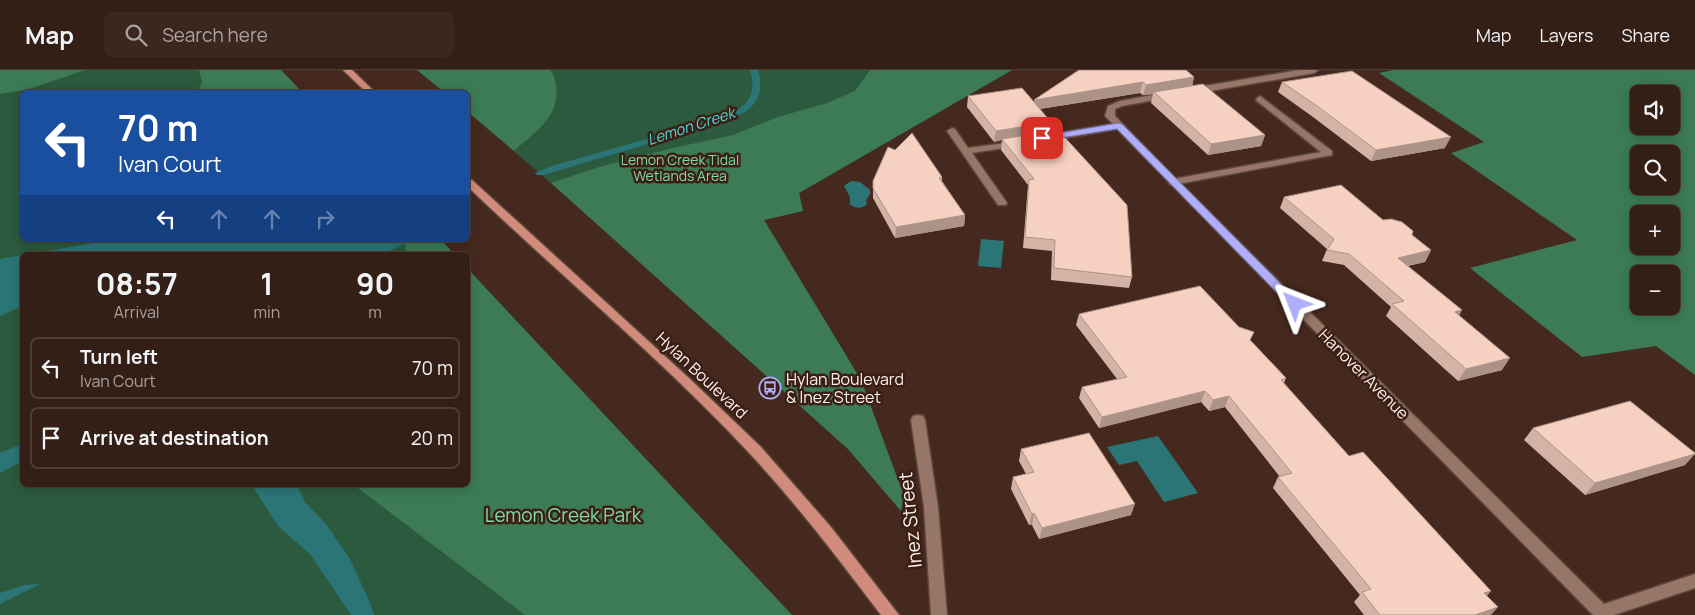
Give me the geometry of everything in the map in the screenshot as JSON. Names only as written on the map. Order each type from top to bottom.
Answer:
[{"type":"main road","points":[[347,70],[370,90]]},
{"type":"main road","name":"Hylan Boulevard","points":[[470,184],[675,373],[757,452],[800,501],[891,615]]},
{"type":"street","name":"Hanover Avenue","points":[[1314,70],[1120,104],[1111,108],[1110,116],[1173,182],[1603,614]]},
{"type":"street","points":[[1173,182],[1329,152],[1260,99]]},
{"type":"street","points":[[966,151],[1118,126]]},
{"type":"street","points":[[952,131],[1002,203]]},
{"type":"street","name":"Inez Street","points":[[918,420],[931,507],[939,615]]},
{"type":"street","points":[[1603,614],[1695,581]]},
{"type":"green space","name":"Lemon Creek Park","points":[[0,70],[281,70],[300,90],[20,90],[20,242],[443,242],[452,252],[20,252],[20,487],[470,487],[470,271],[792,615],[0,615]]},
{"type":"green space","points":[[0,70],[85,70],[29,89],[0,94]]},
{"type":"green space","points":[[199,70],[281,70],[300,90],[199,90],[202,82]]},
{"type":"green space","name":"Lemon Creek Tidal Wetlands Area","points":[[417,70],[1012,70],[799,193],[803,211],[764,220],[861,380],[904,496],[901,511],[848,449],[551,183],[470,114],[470,90],[442,90]]},
{"type":"green space","points":[[417,70],[550,70],[556,85],[556,96],[554,106],[545,122],[514,151],[470,114],[470,90],[442,90]]},
{"type":"green space","name":"Lemon Creek Tidal Wetlands Area","points":[[870,70],[1012,70],[799,193],[803,211],[764,220],[861,380],[904,496],[901,511],[848,449],[551,183],[599,167],[733,135],[778,117],[827,103],[855,91]]},
{"type":"green space","points":[[1393,70],[1695,70],[1695,375],[1656,346],[1582,357],[1470,268],[1577,240],[1451,153],[1484,142],[1379,73]]},
{"type":"green space","points":[[443,242],[452,252],[406,252],[405,243]]},
{"type":"green space","points":[[470,271],[792,615],[525,615],[357,487],[470,487]]},
{"type":"water","points":[[851,181],[860,182],[870,190],[866,200],[867,204],[861,208],[856,208],[850,204],[850,197],[844,186]]},
{"type":"water","points":[[981,239],[1004,241],[1001,268],[978,266]]},
{"type":"water","points":[[99,242],[407,242],[387,252],[42,252]]},
{"type":"water","points":[[20,255],[20,307],[0,316],[0,259]]},
{"type":"water","points":[[1158,436],[1198,493],[1164,502],[1137,461],[1119,465],[1107,447]]},
{"type":"water","points":[[20,445],[20,462],[0,473],[0,453]]},
{"type":"water","points":[[255,487],[298,487],[305,502],[326,524],[350,559],[374,615],[351,615],[310,554],[278,526],[255,490]]},
{"type":"water","points":[[40,584],[0,604],[0,593],[25,585]]},
{"type":"building","points":[[1079,70],[1186,70],[1194,77],[1146,85],[1143,82],[1034,100]]},
{"type":"building","points":[[1352,71],[1451,137],[1376,150],[1282,82]]},
{"type":"building","points":[[1203,84],[1265,135],[1211,144],[1154,92]]},
{"type":"building","points":[[1022,88],[1051,122],[996,131],[968,96]]},
{"type":"building","points":[[1058,130],[1127,205],[1132,277],[1054,268],[1055,240],[1025,237],[1029,180],[1034,179],[1002,139]]},
{"type":"building","points":[[912,133],[942,177],[939,178],[965,215],[896,227],[873,188],[873,181],[888,147],[895,150]]},
{"type":"building","points":[[1341,185],[1383,220],[1391,219],[1402,222],[1413,231],[1412,235],[1431,250],[1398,258],[1462,310],[1455,312],[1510,358],[1466,369],[1392,304],[1404,301],[1349,254],[1327,250],[1334,239],[1284,197]]},
{"type":"building","points":[[1200,286],[1239,327],[1254,332],[1250,340],[1286,378],[1281,380],[1349,456],[1363,452],[1491,591],[1484,593],[1498,607],[1475,615],[1380,615],[1362,592],[1371,589],[1278,477],[1292,473],[1229,396],[1213,400],[1205,391],[1102,417],[1082,387],[1127,377],[1079,314]]},
{"type":"building","points":[[1630,401],[1695,454],[1595,483],[1533,428]]},
{"type":"building","points":[[1089,433],[1135,504],[1042,528],[1034,513],[1032,514],[1013,477],[1034,472],[1021,449]]},
{"type":"waterway","name":"Lemon Creek","points":[[540,173],[736,114],[749,105],[755,97],[757,84],[754,70]]},
{"type":"place","name":"Hylan Boulevard & Inez Street","points":[[770,388]]},
{"type":"route","points":[[1042,138],[1118,126],[1295,304]]}]
